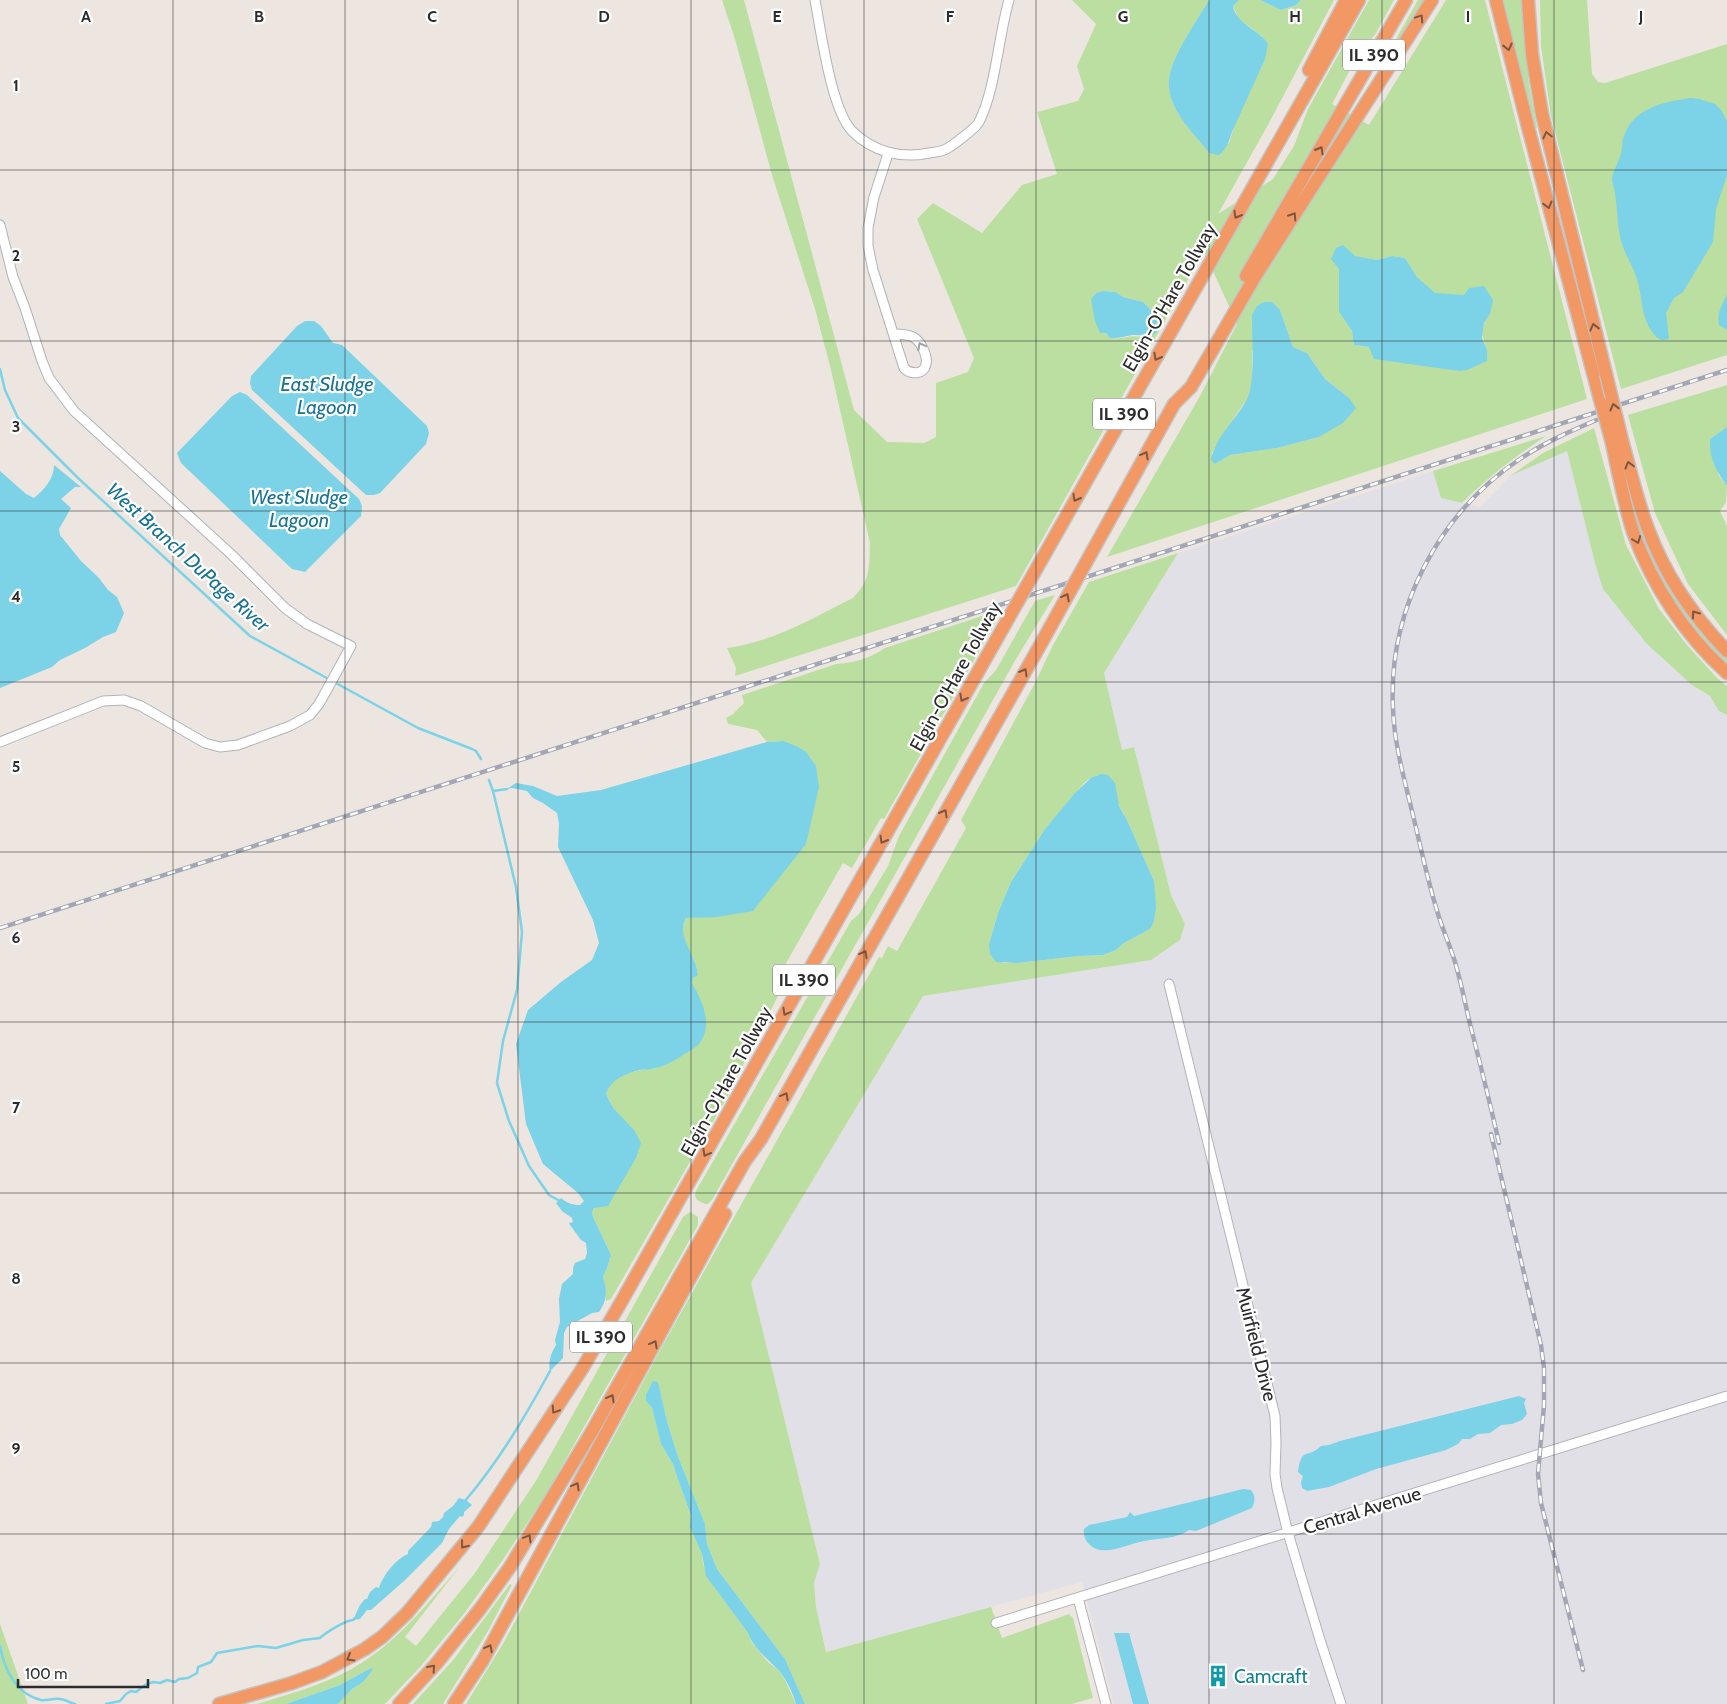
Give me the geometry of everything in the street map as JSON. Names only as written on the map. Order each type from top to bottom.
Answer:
[{"type":"highway","points":[[1279,138],[1284,117],[1346,0]]},
{"type":"highway","name":"Elgin-O'Hare Tollway","points":[[219,1704],[292,1683],[322,1672],[365,1649],[382,1637],[407,1613],[478,1527],[582,1369],[681,1198],[1358,0]]},
{"type":"highway","name":"IL 390","points":[[761,1138],[1248,272],[1406,0]]},
{"type":"highway","points":[[1174,404],[1191,387],[1256,275],[1432,0]]},
{"type":"highway","points":[[1496,0],[1617,441],[1660,555],[1681,595],[1698,619],[1727,651]]},
{"type":"highway","points":[[1528,0],[1532,54],[1546,130],[1600,376]]},
{"type":"highway","points":[[1617,441],[1629,517],[1646,563],[1660,590],[1684,626],[1701,647],[1727,673]]},
{"type":"highway","points":[[398,1704],[436,1664],[510,1568],[591,1433],[745,1161],[761,1138]]},
{"type":"highway","points":[[454,1704],[487,1652],[751,1164],[761,1138]]},
{"type":"street","points":[[815,0],[834,93],[840,111],[851,130],[888,154],[918,155],[945,150],[978,124],[990,90],[1009,0]]},
{"type":"street","points":[[888,154],[874,197],[868,228],[868,246],[873,270],[904,368],[908,372],[918,373],[926,367],[926,359],[920,342],[913,336],[894,334]]},
{"type":"street","points":[[0,225],[13,278],[42,361],[49,378],[74,411],[232,556],[285,608],[307,624],[351,646],[316,709],[300,722],[238,745],[220,747],[205,743],[141,706],[124,700],[103,701],[0,742]]},
{"type":"street","name":"Muirfield Drive","points":[[1168,984],[1275,1416],[1275,1474],[1288,1533],[1320,1640],[1342,1704]]},
{"type":"street","name":"Central Avenue","points":[[996,1623],[1727,1396]]},
{"type":"street","points":[[1078,1598],[1106,1704]]},
{"type":"shaded area","points":[[1567,451],[1595,563],[1692,685],[1710,696],[1719,711],[1727,715],[1727,1704],[1114,1704],[1082,1582],[826,1652],[816,1607],[814,1583],[820,1564],[751,1283],[923,996],[1151,960],[1180,940],[1185,924],[1171,895],[1134,748],[1122,750],[1104,673],[1178,553],[1433,471],[1441,498],[1480,507],[1510,476]]},
{"type":"green space","points":[[722,0],[744,0],[854,410],[887,442],[924,443],[936,437],[936,383],[968,372],[974,358],[917,219],[933,203],[982,233],[1022,185],[1057,174],[1037,112],[1078,101],[1084,89],[1077,66],[1096,24],[1072,0],[1209,0],[1174,60],[1169,88],[1178,113],[1209,153],[1229,143],[1263,37],[1238,18],[1233,6],[1239,0],[1260,0],[1281,10],[1296,5],[1301,0],[1334,0],[1218,214],[1273,179],[1294,146],[1308,109],[1369,0],[1394,0],[1376,33],[1351,68],[1332,104],[1369,125],[1446,0],[1485,0],[1587,399],[1107,557],[1200,396],[1237,324],[1204,251],[1016,586],[735,676],[736,668],[727,648],[777,635],[853,598],[863,585],[868,573],[870,543],[831,370],[815,309],[772,175],[735,39]],"holes":[[[1343,245],[1354,256],[1377,260],[1392,256],[1405,258],[1417,277],[1435,294],[1464,295],[1490,314],[1484,323],[1482,331],[1487,350],[1459,371],[1369,347],[1354,345],[1352,331],[1339,312],[1339,269]],[[1103,291],[1116,292],[1123,297],[1143,302],[1159,318],[1141,337],[1110,338],[1091,299],[1096,293]],[[1280,310],[1293,347],[1307,353],[1325,379],[1349,398],[1319,437],[1277,448],[1230,455],[1215,464],[1212,453],[1249,396],[1252,383],[1252,351]]]},
{"type":"green space","points":[[1418,0],[1425,0],[1390,55],[1388,53]]},
{"type":"green space","points":[[1502,0],[1521,0],[1529,85],[1537,128],[1534,128]]},
{"type":"green space","points":[[1540,0],[1587,0],[1592,74],[1598,82],[1605,83],[1727,44],[1727,355],[1621,389],[1551,116],[1541,46]]},
{"type":"green space","points":[[1727,385],[1727,427],[1710,439],[1719,476],[1727,486],[1726,502],[1720,511],[1727,526],[1727,635],[1688,584],[1655,513],[1628,415]]},
{"type":"green space","points":[[1594,428],[1626,545],[1659,609],[1687,645],[1717,678],[1727,686],[1727,715],[1719,711],[1710,696],[1692,685],[1647,644],[1603,589],[1567,451],[1510,476],[1543,453]]},
{"type":"green space","points":[[1546,436],[1502,467],[1462,503],[1441,498],[1433,471]]},
{"type":"green space","points":[[1624,472],[1633,502],[1720,651],[1727,658],[1727,665],[1690,623],[1659,576],[1640,534]]},
{"type":"green space","points":[[1178,553],[1104,673],[1122,750],[1134,747],[1171,895],[1185,924],[1180,940],[1151,960],[923,996],[751,1283],[820,1564],[814,1583],[816,1607],[826,1652],[991,1607],[1002,1638],[1069,1614],[1073,1618],[1093,1698],[1072,1704],[805,1704],[785,1659],[717,1569],[707,1544],[705,1524],[677,1454],[658,1383],[654,1381],[646,1401],[652,1408],[661,1444],[673,1464],[691,1517],[690,1527],[702,1554],[703,1564],[715,1588],[748,1633],[752,1643],[768,1662],[779,1671],[785,1680],[796,1704],[466,1704],[504,1642],[658,1354],[879,957],[882,958],[888,946],[897,951],[966,828],[961,820],[1036,681],[1053,645],[1089,582]],"holes":[[[1102,774],[1127,820],[1154,881],[1150,929],[1124,943],[1116,950],[1103,955],[1003,963],[989,944],[998,913],[1011,882],[1045,829],[1084,783],[1092,777]]]},
{"type":"green space","points":[[1055,595],[1016,659],[712,1200],[705,1204],[697,1200],[695,1196],[696,1191],[851,921],[859,914],[888,866],[899,836],[984,683],[996,670],[1035,601]]},
{"type":"green space","points":[[1003,609],[884,819],[881,818],[852,868],[843,863],[781,972],[786,980],[737,1080],[611,1299],[606,1301],[603,1276],[611,1255],[592,1214],[631,1127],[616,1111],[606,1093],[615,1081],[627,1074],[656,1068],[693,978],[698,974],[684,939],[683,929],[686,918],[696,917],[783,741],[767,742],[757,730],[728,724],[726,718],[744,703],[742,695],[836,664],[862,659],[874,655],[885,648]]},
{"type":"green space","points":[[690,1212],[698,1217],[698,1225],[545,1496],[463,1615],[421,1666],[385,1704],[338,1704],[352,1689],[363,1682],[373,1670],[371,1668],[340,1685],[286,1704],[257,1704],[325,1682],[363,1662],[391,1641],[461,1565],[405,1637],[416,1646],[475,1573],[537,1479],[683,1217]]},
{"type":"green space","points":[[510,1584],[512,1585],[488,1631],[443,1704],[413,1704],[454,1659]]},
{"type":"green space","points":[[0,1624],[28,1704],[0,1704]]},
{"type":"water","points":[[1209,0],[1239,0],[1233,6],[1238,17],[1268,44],[1265,59],[1229,142],[1219,155],[1209,153],[1185,124],[1172,101],[1169,84],[1174,60]]},
{"type":"water","points":[[1260,0],[1301,0],[1296,5],[1281,10]]},
{"type":"water","points":[[1691,98],[1715,104],[1727,121],[1727,175],[1716,209],[1713,242],[1683,292],[1674,298],[1666,313],[1669,338],[1663,340],[1653,333],[1644,315],[1639,285],[1621,241],[1612,179],[1621,154],[1623,139],[1633,120],[1650,108]]},
{"type":"water","points":[[1343,245],[1355,256],[1377,260],[1392,256],[1405,258],[1417,277],[1435,293],[1464,295],[1469,288],[1484,286],[1493,300],[1490,314],[1484,323],[1482,338],[1487,350],[1487,361],[1467,370],[1459,371],[1374,359],[1369,347],[1354,345],[1352,331],[1339,312],[1339,269],[1331,259],[1336,248]]},
{"type":"water","points":[[1103,291],[1116,292],[1123,297],[1143,302],[1159,318],[1158,330],[1152,335],[1133,335],[1116,338],[1110,338],[1106,333],[1100,333],[1095,321],[1091,299],[1096,293]]},
{"type":"water","points":[[1727,295],[1727,330],[1719,325],[1719,317]]},
{"type":"water","points":[[1264,302],[1272,302],[1280,310],[1293,347],[1307,353],[1325,379],[1349,398],[1356,408],[1343,423],[1319,437],[1277,448],[1230,455],[1215,464],[1211,460],[1217,443],[1248,397],[1252,380],[1252,315],[1257,306]]},
{"type":"water","name":"East Sludge Lagoon","points":[[305,321],[314,321],[321,326],[333,343],[342,345],[427,426],[429,433],[426,444],[380,493],[366,495],[252,390],[251,376],[297,326]]},
{"type":"water","name":"West Sludge Lagoon","points":[[240,392],[247,395],[359,499],[362,506],[361,516],[305,572],[292,569],[181,463],[177,453],[232,396]]},
{"type":"water","points":[[1727,427],[1727,486],[1714,464],[1710,439]]},
{"type":"water","points":[[54,465],[81,487],[75,487],[61,499],[71,508],[59,529],[60,535],[81,561],[117,597],[124,613],[116,632],[60,660],[52,667],[0,688],[0,471],[26,494],[34,498],[48,484],[54,470]]},
{"type":"water","points":[[783,741],[806,752],[816,766],[819,787],[806,844],[753,911],[717,917],[686,918],[683,934],[696,965],[698,975],[693,978],[692,983],[703,1005],[706,1029],[696,1047],[669,1063],[651,1069],[635,1071],[620,1077],[606,1093],[614,1108],[633,1130],[641,1143],[636,1158],[608,1206],[594,1208],[592,1214],[611,1255],[603,1276],[606,1291],[604,1303],[599,1312],[592,1313],[567,1327],[564,1333],[563,1358],[550,1371],[550,1358],[556,1345],[555,1340],[560,1322],[559,1299],[562,1284],[573,1274],[575,1263],[585,1259],[587,1253],[586,1243],[581,1240],[569,1223],[573,1222],[572,1218],[562,1211],[556,1203],[561,1198],[574,1205],[580,1205],[584,1201],[578,1193],[543,1164],[526,1124],[516,1044],[528,1010],[561,982],[592,960],[599,943],[593,920],[558,847],[559,824],[557,813],[533,798],[527,791],[507,789],[516,783],[533,786],[557,796],[601,790],[767,742]]},
{"type":"water","points":[[1102,774],[1108,775],[1115,783],[1119,806],[1154,881],[1156,907],[1154,921],[1150,929],[1124,943],[1116,950],[1103,955],[1017,963],[996,962],[990,954],[989,944],[998,913],[1011,882],[1045,829],[1075,793],[1092,777]]},
{"type":"water","points":[[653,1381],[658,1382],[677,1454],[705,1524],[707,1544],[717,1569],[785,1659],[805,1704],[796,1704],[783,1676],[754,1644],[706,1576],[702,1554],[690,1527],[691,1516],[673,1464],[661,1444],[652,1408],[646,1401],[646,1395]]},
{"type":"water","points":[[1519,1396],[1526,1399],[1524,1403],[1527,1414],[1522,1420],[1512,1424],[1501,1425],[1490,1433],[1478,1434],[1470,1439],[1462,1439],[1458,1444],[1446,1450],[1376,1469],[1329,1487],[1307,1491],[1302,1488],[1303,1476],[1298,1472],[1301,1459],[1321,1446]]},
{"type":"water","points":[[1243,1489],[1251,1490],[1254,1494],[1252,1508],[1196,1531],[1189,1530],[1173,1537],[1144,1541],[1107,1550],[1094,1548],[1084,1536],[1084,1529],[1089,1525],[1127,1517],[1130,1512],[1134,1516]]},
{"type":"water","points":[[459,1498],[466,1500],[472,1505],[449,1529],[442,1543],[404,1581],[371,1610],[367,1610],[360,1619],[353,1620],[360,1605],[367,1599],[370,1592],[376,1587],[379,1588],[391,1568],[408,1554],[408,1551],[431,1527],[432,1522],[439,1521]]},
{"type":"water","points":[[1114,1633],[1129,1633],[1149,1704],[1133,1704]]},
{"type":"water","points":[[371,1668],[373,1670],[363,1682],[352,1689],[338,1704],[286,1704],[340,1685]]},
{"type":"waterway","name":"West Branch DuPage River","points":[[0,369],[5,390],[18,418],[78,478],[250,636],[418,728],[476,751],[481,759]]},
{"type":"waterway","name":"West Branch DuPage River","points":[[489,780],[516,887],[522,932],[517,990],[503,1041],[497,1083],[509,1121],[529,1166],[549,1195],[560,1201]]},
{"type":"waterway","points":[[493,791],[507,789]]},
{"type":"waterway","points":[[465,1501],[511,1438],[550,1371]]},
{"type":"waterway","points":[[106,1704],[120,1701],[131,1691],[136,1692],[153,1682],[160,1683],[167,1680],[175,1682],[179,1679],[188,1678],[197,1673],[198,1667],[211,1662],[217,1653],[258,1646],[276,1648],[303,1640],[320,1638],[336,1627],[355,1618]]},
{"type":"waterway","points":[[0,1646],[8,1672],[25,1692],[41,1700],[62,1699],[75,1704]]},
{"type":"railway","points":[[0,928],[1727,370]]},
{"type":"railway","points":[[1499,1143],[1459,977],[1427,874],[1397,746],[1393,708],[1394,671],[1399,635],[1410,600],[1424,567],[1443,535],[1465,507],[1491,481],[1520,459],[1564,434],[1611,414]]},
{"type":"railway","points":[[1491,1134],[1541,1345],[1544,1368],[1544,1405],[1538,1474],[1541,1503],[1583,1670]]},
{"type":"place","name":"Camcraft","points":[[1218,1676]]}]
